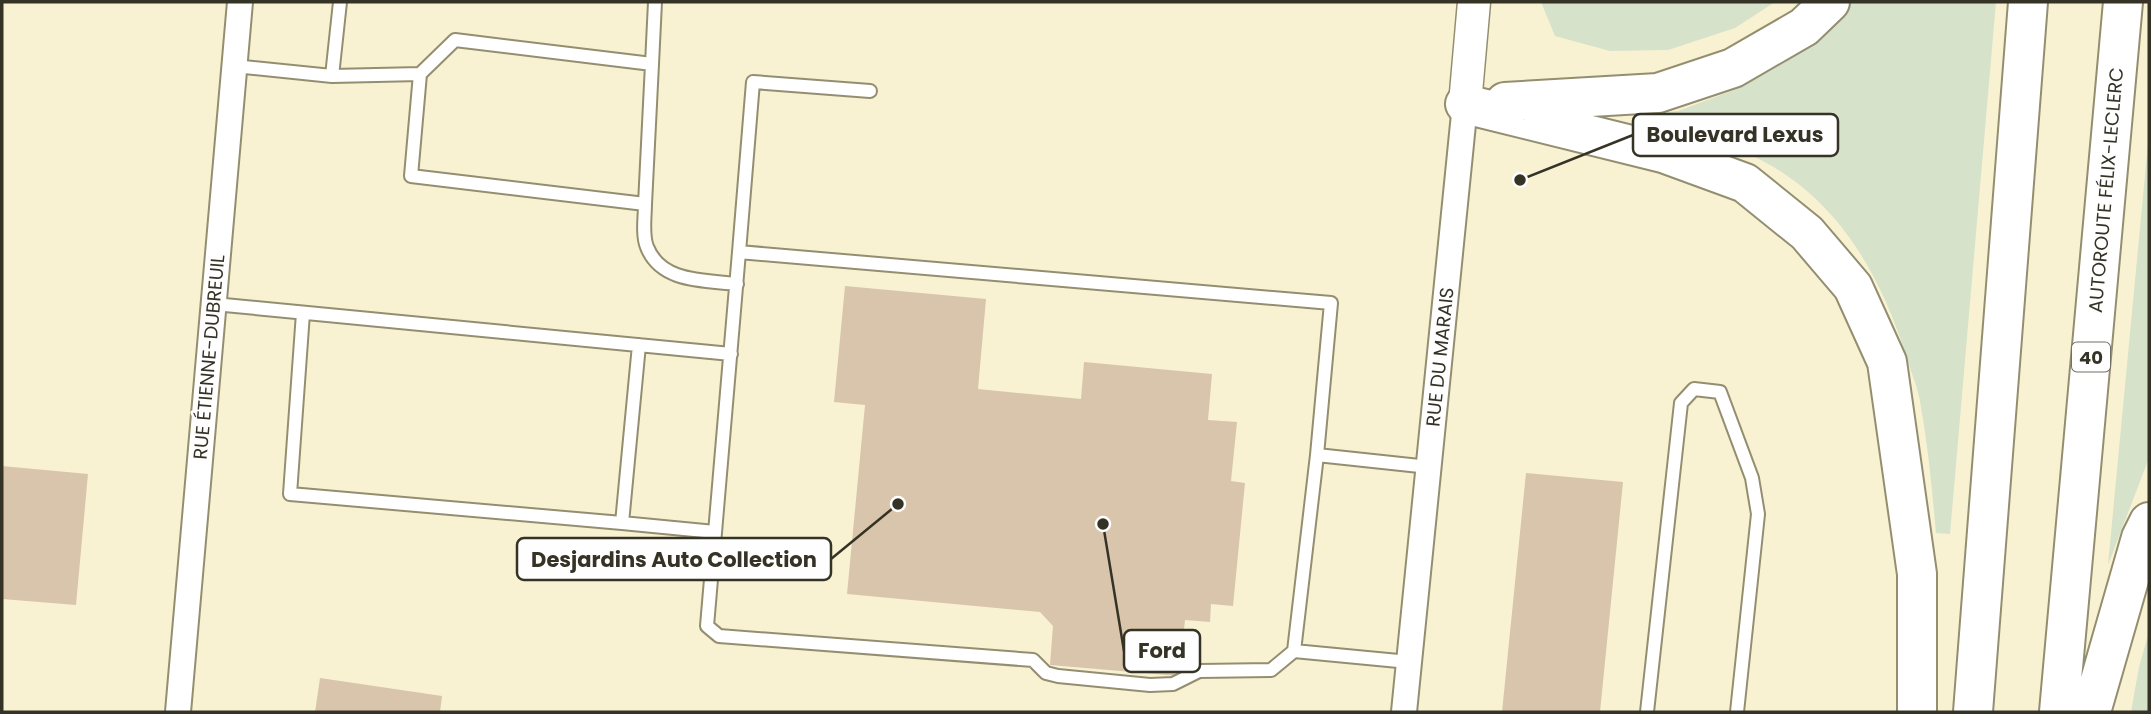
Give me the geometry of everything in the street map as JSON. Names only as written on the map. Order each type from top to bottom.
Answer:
[{"type":"highway","points":[[1465,104],[1658,93],[1733,68],[1804,27],[1830,2]]},
{"type":"highway","points":[[1973,712],[2028,2]]},
{"type":"highway","name":"AUTOROUTE FÉLIX-LECLERC","points":[[2059,712],[2123,2]]},
{"type":"highway","points":[[1465,104],[1663,153],[1745,183],[1807,233],[1853,287],[1886,362],[1917,574],[1917,712]]},
{"type":"highway","points":[[2091,712],[2141,538],[2149,522]]},
{"type":"street","name":"RUE ÉTIENNE-DUBREUIL","points":[[178,712],[240,2]]},
{"type":"street","name":"RUE DU MARAIS","points":[[1404,712],[1474,2]]},
{"type":"lane","points":[[332,76],[340,2]]},
{"type":"lane","points":[[655,2],[645,204],[646,246],[658,265],[679,277],[737,284]]},
{"type":"lane","points":[[645,204],[411,176],[420,74],[455,40],[652,64]]},
{"type":"lane","points":[[234,66],[332,76],[420,74]]},
{"type":"lane","points":[[740,251],[1331,303],[1317,455],[1294,651],[1271,670],[1199,671],[1173,684],[1150,685],[1058,676],[1046,673],[1032,660],[719,636],[707,626],[753,82],[870,91]]},
{"type":"lane","points":[[214,304],[731,354]]},
{"type":"lane","points":[[303,313],[290,494],[715,532]]},
{"type":"lane","points":[[622,523],[639,345]]},
{"type":"lane","points":[[1647,712],[1681,403],[1694,389],[1720,392],[1752,478],[1758,514],[1737,712]]},
{"type":"lane","points":[[1317,455],[1429,467]]},
{"type":"lane","points":[[1294,651],[1409,662]]},
{"type":"green space","points":[[1541,2],[1775,2],[1735,28],[1668,50],[1610,51],[1555,36]]},
{"type":"green space","points":[[1851,2],[1996,2],[1950,534],[1936,533],[1919,395],[1895,324],[1868,266],[1832,215],[1784,174],[1755,157],[1712,142],[1636,130],[1639,115],[1678,111],[1737,89],[1806,48]]},
{"type":"green space","points":[[2149,133],[2149,458],[2108,565]]},
{"type":"green space","points":[[2149,632],[2149,712],[2131,712],[2139,667]]},
{"type":"building","points":[[845,286],[986,299],[978,389],[1081,399],[1084,362],[1212,374],[1208,420],[1237,422],[1231,481],[1245,483],[1233,606],[1211,604],[1210,622],[1185,620],[1179,676],[1050,665],[1053,626],[1040,612],[847,594],[865,405],[834,402]]},
{"type":"building","points":[[2,466],[88,474],[76,605],[2,599]]},
{"type":"building","points":[[1526,473],[1623,482],[1600,712],[1502,712]]},
{"type":"building","points":[[320,678],[442,696],[440,712],[315,712]]},
{"type":"place","name":"Boulevard Lexus","points":[[1520,180]]},
{"type":"place","name":"Desjardins Auto Collection","points":[[898,504]]},
{"type":"place","name":"Ford","points":[[1103,524]]}]
